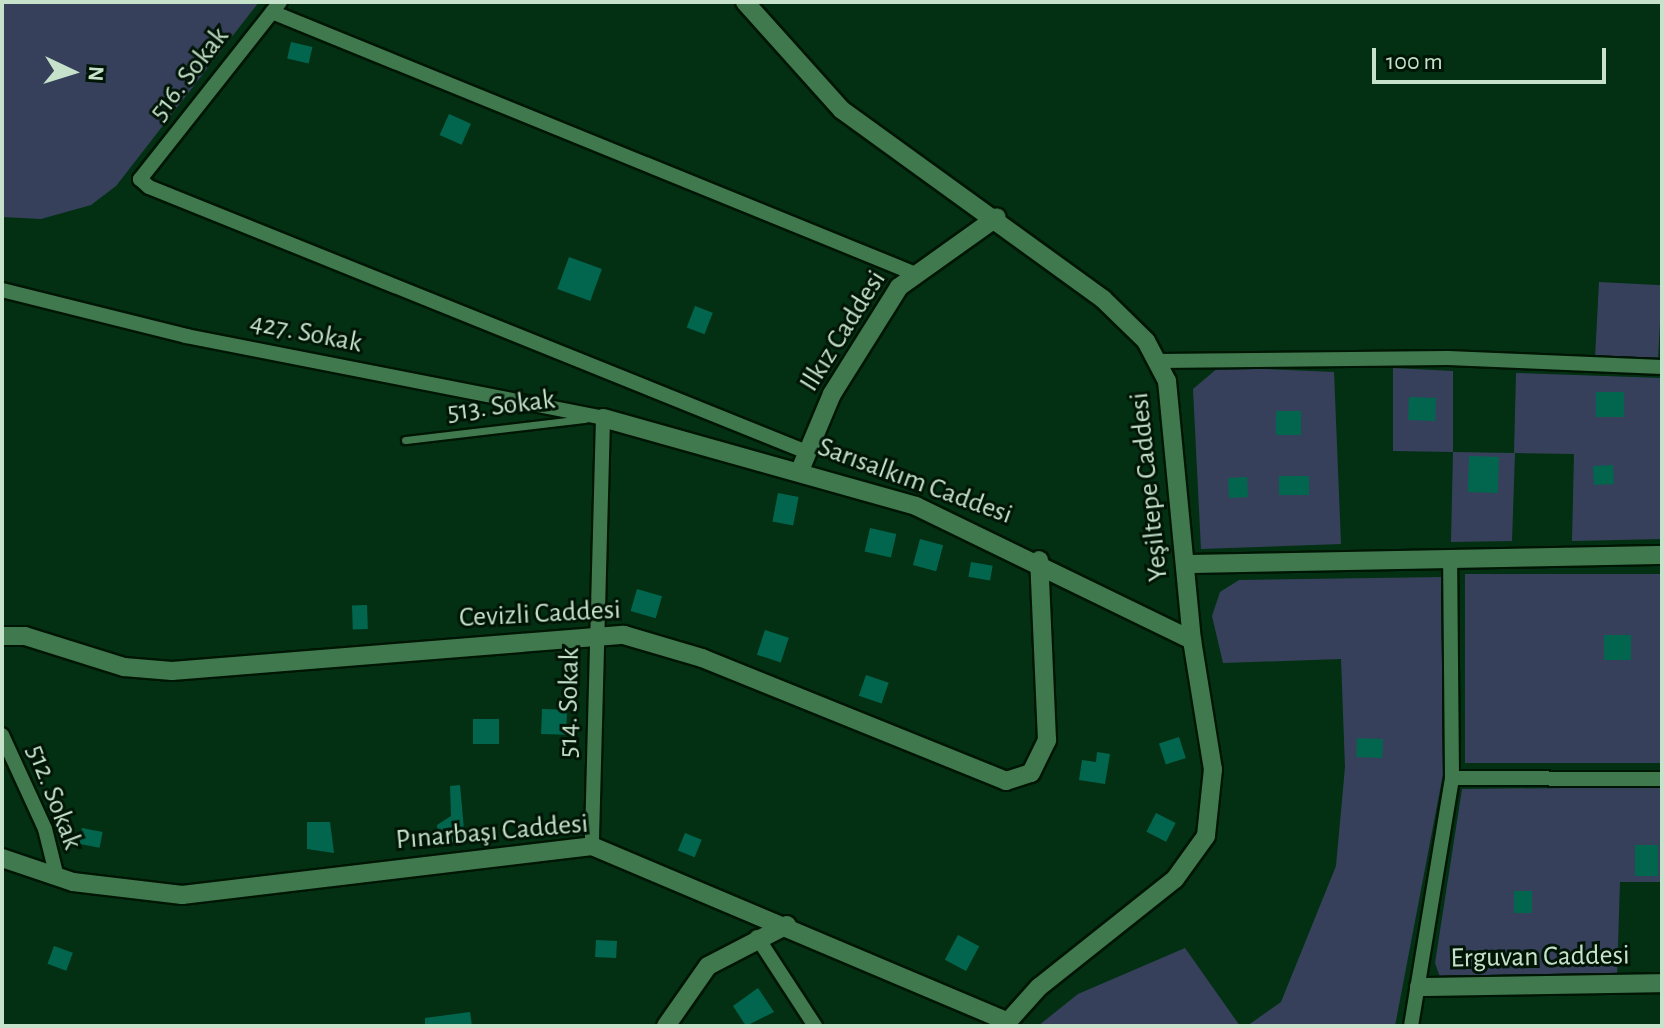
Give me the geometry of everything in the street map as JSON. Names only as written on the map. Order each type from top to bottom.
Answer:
[{"type":"street","name":"Yeşiltepe Caddesi","points":[[745,2],[842,110],[997,217],[1103,299],[1159,361],[1172,403],[1192,640],[1213,769],[1206,836],[1175,879],[1005,1024]]},
{"type":"street","name":"516. Sokak","points":[[276,7],[140,179],[175,203],[804,460]]},
{"type":"street","points":[[276,7],[913,273]]},
{"type":"street","name":"Ilkız Caddesi","points":[[804,460],[850,362],[913,273],[997,217]]},
{"type":"street","name":"427. Sokak","points":[[2,290],[186,336],[603,418]]},
{"type":"street","points":[[1159,361],[1448,358],[1662,367]]},
{"type":"street","name":"Sarısalkım Caddesi","points":[[603,418],[804,460],[1039,560],[1192,640]]},
{"type":"street","name":"514. Sokak","points":[[592,846],[603,418]]},
{"type":"street","points":[[1186,564],[1662,555]]},
{"type":"street","name":"Cevizli Caddesi","points":[[2,636],[25,636],[115,665],[172,671],[597,635],[677,649],[1006,781],[1031,773],[1047,740],[1039,560]]},
{"type":"street","points":[[1411,1026],[1452,778],[1450,561]]},
{"type":"street","name":"512. Sokak","points":[[2,735],[45,829],[57,877]]},
{"type":"street","points":[[1452,778],[1662,779]]},
{"type":"street","name":"Pınarbaşı Caddesi","points":[[2,858],[57,877],[182,895],[592,846],[787,925],[1005,1024]]},
{"type":"street","points":[[666,1026],[708,966],[757,937],[787,925]]},
{"type":"street","points":[[757,937],[815,1026]]},
{"type":"street","name":"Erguvan Caddesi","points":[[1419,987],[1662,983]]},
{"type":"lane","name":"513. Sokak","points":[[405,440],[603,418]]},
{"type":"shaded area","points":[[2,2],[259,2],[116,186],[91,205],[41,219],[2,217]]},
{"type":"shaded area","points":[[1599,282],[1662,285],[1658,360],[1595,357]]},
{"type":"shaded area","points":[[1219,367],[1334,372],[1341,544],[1201,549],[1193,389]]},
{"type":"shaded area","points":[[1393,368],[1453,371],[1453,452],[1393,451]]},
{"type":"shaded area","points":[[1516,373],[1662,378],[1662,539],[1572,541],[1574,454],[1515,453],[1512,541],[1451,542],[1453,452],[1514,453]]},
{"type":"shaded area","points":[[1465,574],[1662,574],[1662,763],[1465,763]]},
{"type":"shaded area","points":[[1443,577],[1444,769],[1395,1026],[1247,1026],[1281,1002],[1336,866],[1345,767],[1341,659],[1223,663],[1212,616],[1220,592],[1239,580]]},
{"type":"shaded area","points":[[1662,787],[1662,882],[1620,882],[1617,976],[1440,977],[1435,963],[1462,789]]},
{"type":"shaded area","points":[[1185,948],[1240,1026],[1038,1026],[1078,994]]},
{"type":"building","points":[[291,42],[312,47],[309,64],[287,59]]},
{"type":"building","points":[[449,114],[471,124],[462,145],[440,135]]},
{"type":"building","points":[[569,257],[602,269],[590,301],[557,289]]},
{"type":"building","points":[[695,306],[713,313],[704,334],[687,327]]},
{"type":"building","points":[[1596,392],[1624,392],[1624,417],[1596,417]]},
{"type":"building","points":[[1409,397],[1436,398],[1435,421],[1408,420]]},
{"type":"building","points":[[1276,411],[1301,411],[1301,435],[1276,435]]},
{"type":"building","points":[[1469,456],[1499,457],[1498,493],[1468,492]]},
{"type":"building","points":[[1613,465],[1614,484],[1594,485],[1593,466]]},
{"type":"building","points":[[1279,476],[1309,476],[1309,495],[1279,495]]},
{"type":"building","points":[[1247,477],[1248,497],[1229,498],[1228,478]]},
{"type":"building","points":[[778,493],[799,497],[793,525],[772,521]]},
{"type":"building","points":[[870,528],[896,534],[891,557],[865,551]]},
{"type":"building","points":[[920,539],[943,545],[936,571],[913,565]]},
{"type":"building","points":[[971,562],[993,566],[990,581],[968,577]]},
{"type":"building","points":[[637,589],[662,596],[656,618],[631,611]]},
{"type":"building","points":[[367,605],[368,629],[353,630],[352,606]]},
{"type":"building","points":[[765,630],[789,638],[781,662],[757,655]]},
{"type":"building","points":[[1604,635],[1631,635],[1631,660],[1604,660]]},
{"type":"building","points":[[866,675],[889,683],[882,704],[859,696]]},
{"type":"building","points":[[542,709],[567,710],[566,735],[541,734]]},
{"type":"building","points":[[473,719],[499,719],[499,744],[473,744]]},
{"type":"building","points":[[1179,737],[1186,758],[1166,764],[1159,743]]},
{"type":"building","points":[[1357,738],[1383,739],[1382,758],[1356,757]]},
{"type":"building","points":[[1097,752],[1110,754],[1105,784],[1079,780],[1082,760],[1096,762]]},
{"type":"building","points":[[460,785],[465,841],[439,844],[437,825],[451,816],[450,786]]},
{"type":"building","points":[[1156,813],[1176,823],[1166,842],[1146,832]]},
{"type":"building","points":[[307,822],[330,822],[334,853],[307,849]]},
{"type":"building","points":[[82,828],[103,832],[100,848],[79,844]]},
{"type":"building","points":[[685,833],[702,840],[695,857],[678,851]]},
{"type":"building","points":[[1635,845],[1658,845],[1658,876],[1635,876]]},
{"type":"building","points":[[1514,891],[1532,891],[1532,913],[1514,913]]},
{"type":"building","points":[[958,935],[979,946],[966,971],[945,960]]},
{"type":"building","points":[[596,940],[617,941],[616,958],[595,957]]},
{"type":"building","points":[[54,946],[73,953],[66,971],[48,964]]},
{"type":"building","points":[[758,988],[774,1012],[746,1026],[733,1006]]},
{"type":"building","points":[[470,1012],[472,1026],[425,1026],[425,1018]]}]
